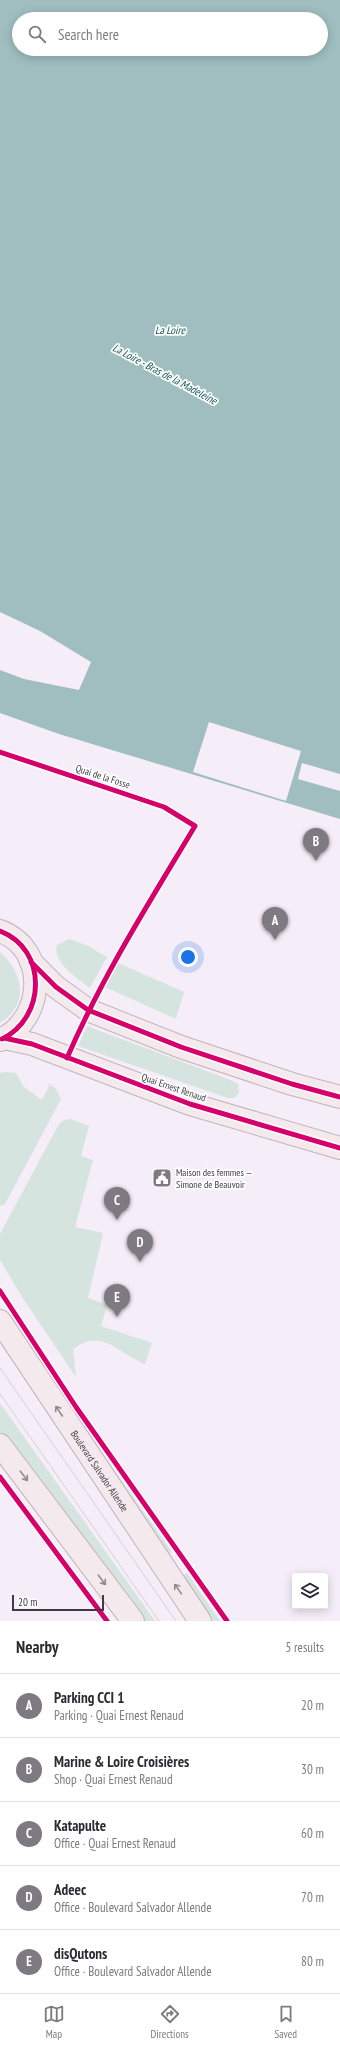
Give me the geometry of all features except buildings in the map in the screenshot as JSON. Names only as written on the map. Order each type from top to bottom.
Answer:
[{"type":"main road","points":[[0,931],[20,944],[31,962],[56,987],[88,1010],[181,1046],[292,1084],[340,1097]]},
{"type":"main road","points":[[2,1039],[22,1025],[33,1005],[36,983],[31,962]]},
{"type":"main road","name":"Quai Ernest Renaud","points":[[2,1039],[32,1044],[190,1104],[340,1148]]},
{"type":"main road","name":"Boulevard Salvador Allende","points":[[0,1321],[200,1621]]},
{"type":"main road","points":[[0,1445],[133,1621]]},
{"type":"shaded area","points":[[69,939],[86,945],[107,957],[90,988],[73,975],[58,958],[57,945]]},
{"type":"shaded area","points":[[0,952],[14,969],[20,988],[16,1007],[10,1016],[0,1023]]},
{"type":"shaded area","points":[[118,963],[184,992],[176,1019],[105,987]]},
{"type":"shaded area","points":[[87,1026],[233,1081],[238,1084],[239,1093],[234,1098],[228,1098],[78,1046]]},
{"type":"shaded area","points":[[0,1073],[16,1073],[24,1087],[42,1100],[49,1086],[48,1083],[56,1089],[61,1099],[5,1204],[0,1206]]},
{"type":"shaded area","points":[[71,1119],[89,1126],[81,1156],[93,1160],[75,1227],[103,1233],[88,1298],[107,1305],[101,1326],[152,1343],[145,1364],[101,1341],[83,1343],[73,1349],[76,1377],[24,1300],[0,1260],[0,1234],[59,1124],[64,1120]]},
{"type":"shaded area","points":[[0,1403],[155,1621],[139,1621],[0,1431]]},
{"type":"shaded area","points":[[95,1443],[172,1552],[166,1556],[89,1447]]},
{"type":"shaded area","points":[[187,1573],[220,1621],[211,1621],[181,1577]]},
{"type":"water","name":"La Loire","points":[[0,0],[340,0],[340,819],[59,734],[0,713],[0,670],[24,679],[79,690],[91,662],[40,631],[0,612]]},
{"type":"pier","points":[[209,722],[301,751],[286,801],[193,772]]},
{"type":"pier","points":[[302,763],[340,774],[340,791],[298,779]]},
{"type":"tram line","points":[[0,1368],[176,1621]]},
{"type":"tram line","points":[[0,1394],[159,1621]]},
{"type":"cycle path","name":"Quai de la Fosse","points":[[0,752],[164,807],[195,826],[111,968],[67,1058]]},
{"type":"cycle path","points":[[0,931],[16,940],[27,953],[33,968],[36,984],[33,1000],[27,1016],[17,1029],[2,1039]]},
{"type":"cycle path","points":[[31,962],[56,987],[88,1010],[181,1047],[292,1084],[340,1097]]},
{"type":"cycle path","points":[[4,1038],[32,1044],[190,1104],[340,1148]]},
{"type":"cycle path","points":[[0,1291],[76,1407],[227,1621]]},
{"type":"cycle path","points":[[0,1477],[107,1621]]},
{"type":"place","name":"Marine & Loire Croisières","points":[[316,861]]},
{"type":"place","name":"Parking CCI 1","points":[[275,940]]},
{"type":"place","name":"Maison des femmes — Simone de Beauvoir","points":[[162,1178]]},
{"type":"place","name":"Katapulte","points":[[117,1220]]},
{"type":"place","name":"Adeec","points":[[140,1262]]},
{"type":"place","name":"disQutons","points":[[117,1317]]},
{"type":"water label","name":"La Loire - Bras de la Madeleine","points":[[165,374]]}]
